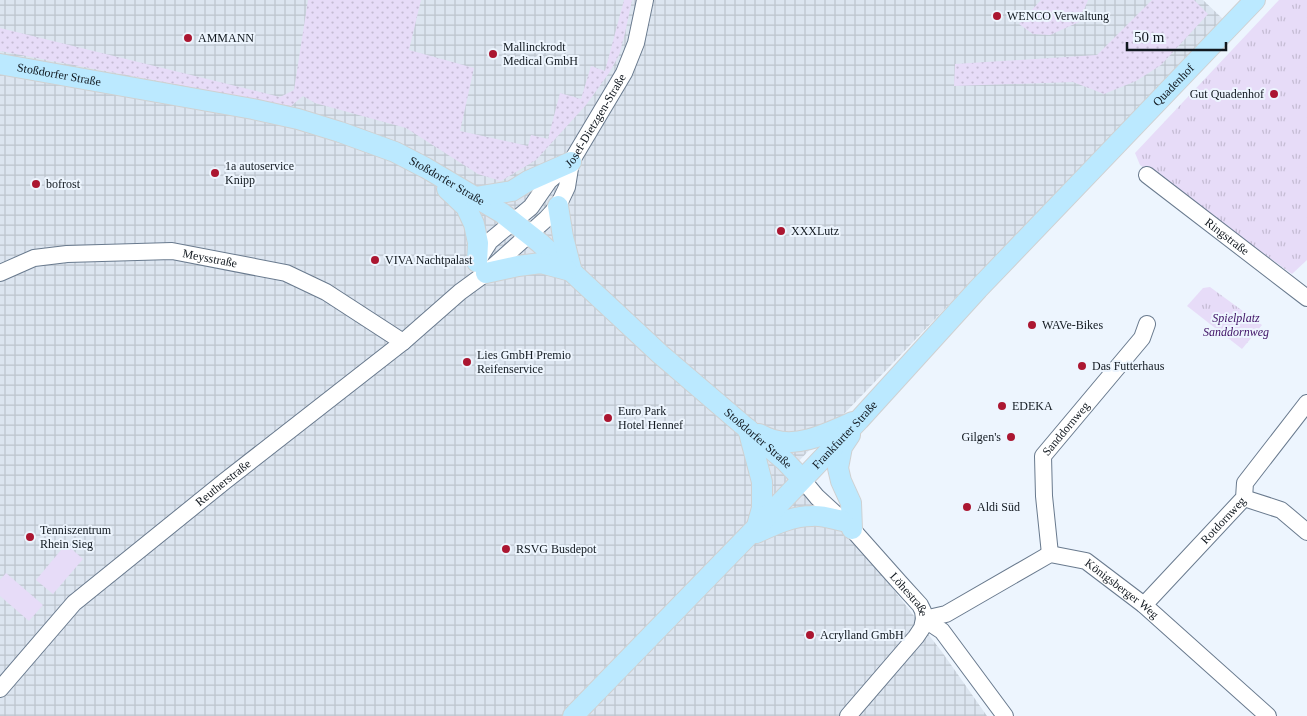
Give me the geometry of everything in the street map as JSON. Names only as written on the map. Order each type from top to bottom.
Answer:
[{"type":"main road","name":"Quadenhof","points":[[1112,149],[1255,0]]},
{"type":"main road","name":"Stoßdorfer Straße","points":[[0,64],[253,109],[298,119],[395,152],[426,168],[502,213],[521,228],[572,272],[660,354],[785,461],[802,479]]},
{"type":"main road","name":"Frankfurter Straße","points":[[573,716],[752,532],[966,302],[1112,149]]},
{"type":"main road","points":[[475,196],[512,191],[528,181],[572,162]]},
{"type":"main road","points":[[426,168],[466,207],[474,224],[481,267],[542,263],[572,272]]},
{"type":"main road","points":[[558,206],[563,237],[572,272]]},
{"type":"main road","points":[[748,429],[774,440],[788,442],[805,440],[858,420]]},
{"type":"main road","points":[[752,532],[796,517],[814,515],[847,525],[851,504],[841,481],[838,468],[842,447],[858,420]]},
{"type":"main road","points":[[748,429],[762,482],[762,508],[752,532]]},
{"type":"street","name":"Josef-Dietzgen-Straße","points":[[521,228],[531,207],[549,181],[572,162],[624,73],[636,43],[645,0]]},
{"type":"street","points":[[558,206],[567,187],[572,162]]},
{"type":"street","name":"Ringstraße","points":[[1147,175],[1307,298]]},
{"type":"street","name":"Reutherstraße","points":[[0,689],[74,603],[225,481],[403,342],[460,292],[481,267],[521,228],[558,206]]},
{"type":"street","name":"Meysstraße","points":[[0,273],[34,258],[67,254],[172,251],[286,273],[326,292],[403,342]]},
{"type":"street","name":"Sanddornweg","points":[[1050,554],[1044,496],[1043,456],[1142,338],[1147,324]]},
{"type":"street","name":"Rotdornweg","points":[[1144,605],[1244,498],[1245,483],[1307,402]]},
{"type":"street","name":"Löhestraße","points":[[802,479],[920,605],[924,619],[942,631],[1005,716]]},
{"type":"street","points":[[1244,498],[1281,510],[1307,532]]},
{"type":"street","points":[[848,716],[916,637],[922,628],[924,619],[946,614],[1050,554]]},
{"type":"street","name":"Königsberger Weg","points":[[1050,554],[1086,561],[1144,605],[1268,716]]},
{"type":"shaded area","points":[[0,0],[1203,0],[1223,19],[796,464],[942,652],[987,716],[0,716]]},
{"type":"green space","points":[[308,0],[421,0],[409,50],[474,68],[460,131],[528,146],[531,135],[548,139],[560,93],[581,99],[591,66],[605,71],[624,0],[632,0],[619,55],[609,73],[586,105],[536,160],[501,181],[478,174],[406,128],[315,103],[303,96],[291,106],[0,51],[0,28],[280,97],[294,90]]},
{"type":"green space","points":[[1041,0],[1088,0],[1079,22],[1050,35],[1033,34],[1019,24]]},
{"type":"green space","points":[[1152,0],[1194,0],[1208,14],[1161,65],[1136,81],[1104,94],[1073,82],[954,86],[955,64],[1097,55]]},
{"type":"green space","points":[[1279,0],[1307,0],[1307,260],[1292,274],[1140,165],[1135,153]]},
{"type":"green space","name":"Spielplatz Sanddornweg","points":[[1210,287],[1262,325],[1242,349],[1187,306],[1203,288]]},
{"type":"green space","points":[[66,544],[83,559],[53,594],[36,580]]},
{"type":"green space","points":[[6,573],[43,605],[29,621],[0,596],[0,580]]},
{"type":"place","name":"WENCO Verwaltung","points":[[997,16]]},
{"type":"place","name":"AMMANN","points":[[188,38]]},
{"type":"place","name":"Mallinckrodt Medical GmbH","points":[[493,54]]},
{"type":"place","name":"Gut Quadenhof","points":[[1274,94]]},
{"type":"place","name":"1a autoservice Knipp","points":[[215,173]]},
{"type":"place","name":"bofrost","points":[[36,184]]},
{"type":"place","name":"XXXLutz","points":[[781,231]]},
{"type":"place","name":"VIVA Nachtpalast","points":[[375,260]]},
{"type":"place","name":"WAVe-Bikes","points":[[1032,325]]},
{"type":"place","name":"Lies GmbH Premio Reifenservice","points":[[467,362]]},
{"type":"place","name":"Das Futterhaus","points":[[1082,366]]},
{"type":"place","name":"EDEKA","points":[[1002,406]]},
{"type":"place","name":"Euro Park Hotel Hennef","points":[[608,418]]},
{"type":"place","name":"Gilgen's","points":[[1011,437]]},
{"type":"place","name":"Aldi Süd","points":[[967,507]]},
{"type":"place","name":"Tenniszentrum Rhein Sieg","points":[[30,537]]},
{"type":"place","name":"RSVG Busdepot","points":[[506,549]]},
{"type":"place","name":"Acrylland GmbH","points":[[810,635]]}]
